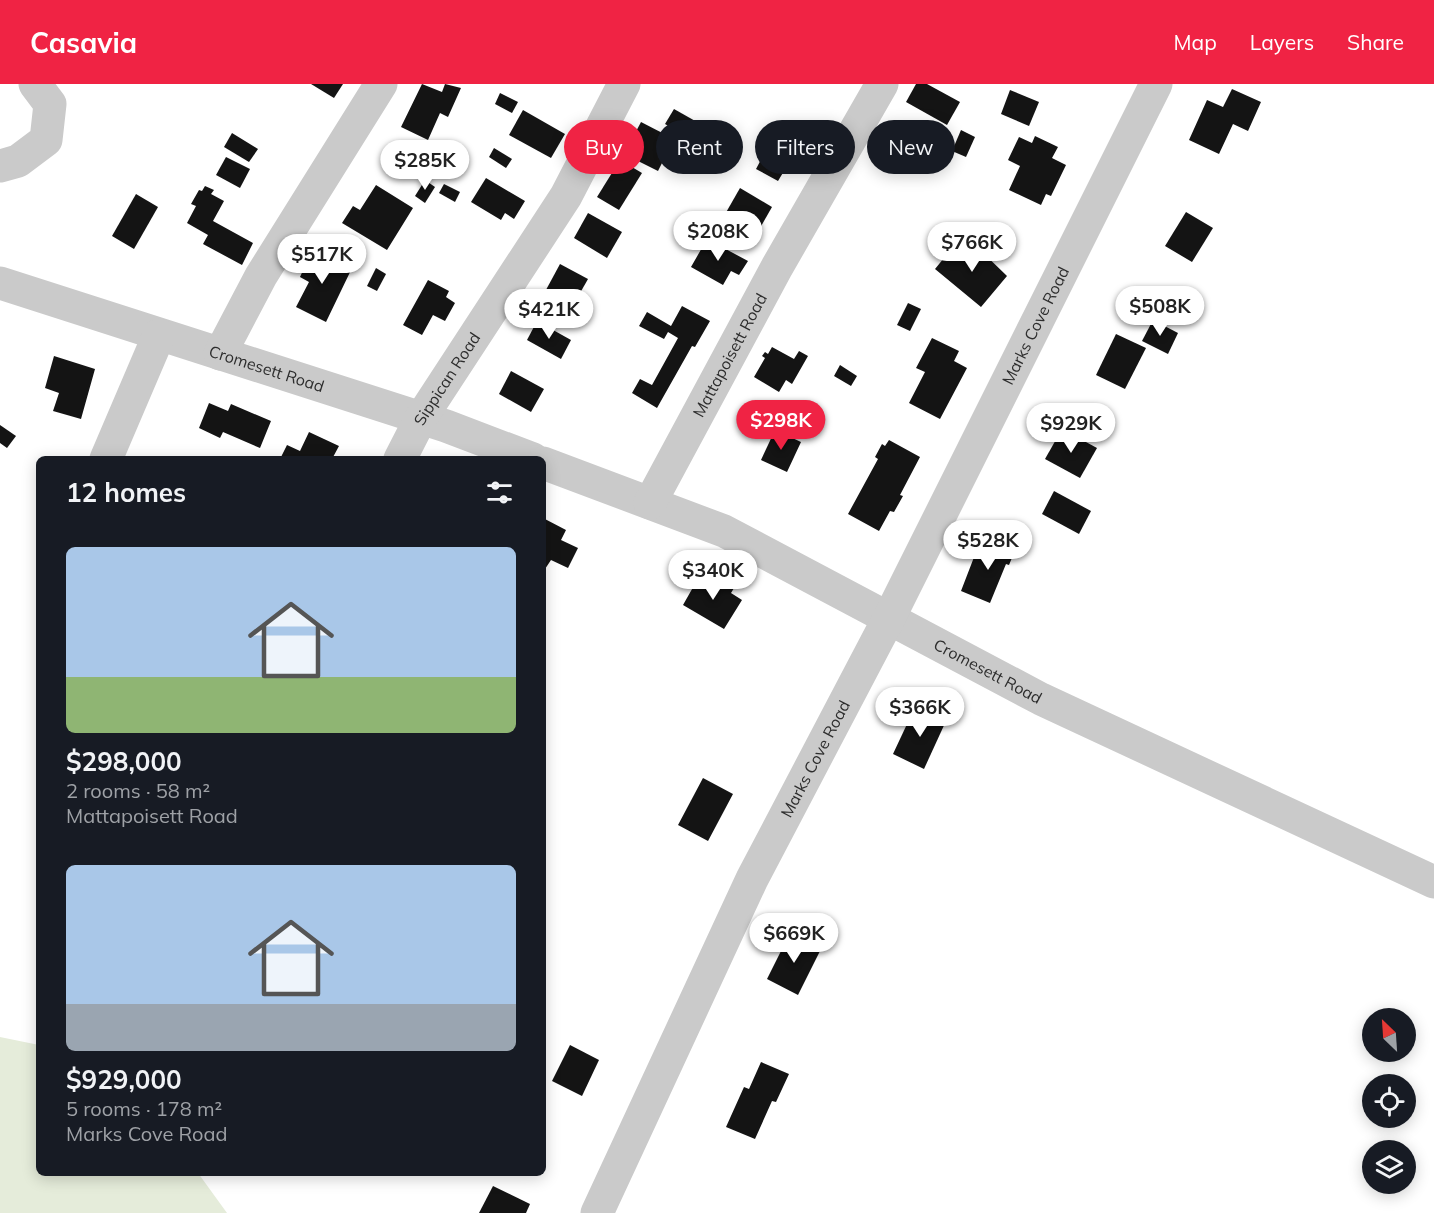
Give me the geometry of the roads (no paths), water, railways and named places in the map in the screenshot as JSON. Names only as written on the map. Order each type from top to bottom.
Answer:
[{"type":"street","points":[[0,166],[18,161],[46,140],[50,104],[35,84]]},
{"type":"street","points":[[220,354],[261,276],[381,84]]},
{"type":"street","name":"Sippican Road","points":[[402,456],[421,418],[566,196],[624,84]]},
{"type":"street","name":"Mattapoisett Road","points":[[650,503],[777,267],[882,84]]},
{"type":"street","name":"Marks Cove Road","points":[[597,1213],[752,879],[889,618],[1156,84]]},
{"type":"street","name":"Cromesett Road","points":[[0,283],[421,418],[525,456]]},
{"type":"street","points":[[107,456],[159,335]]},
{"type":"street","name":"Cromesett Road","points":[[546,464],[724,531],[1041,699],[1434,882]]}]
